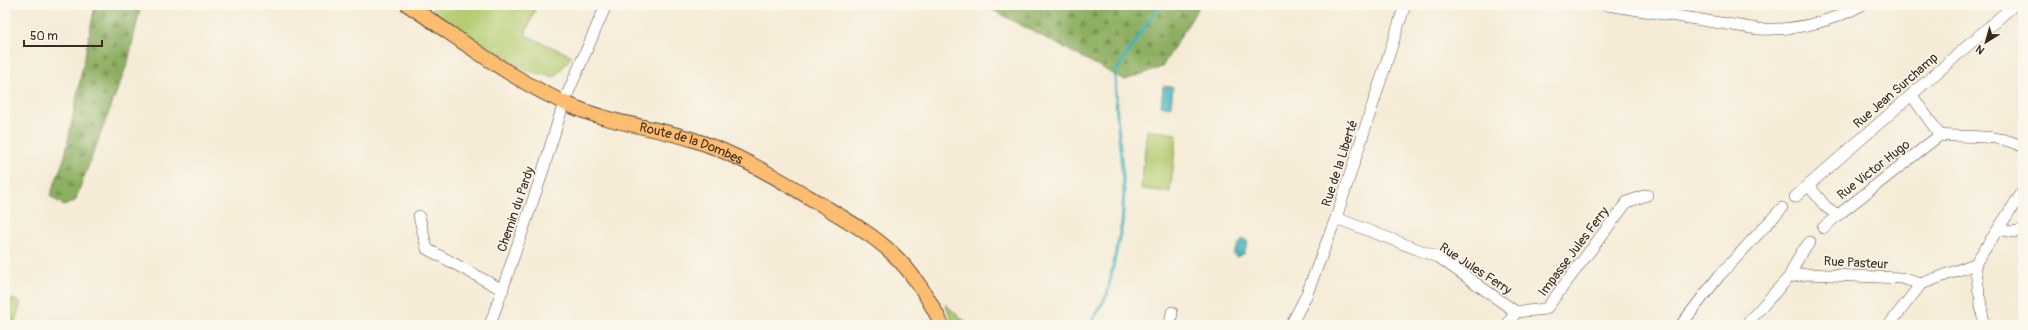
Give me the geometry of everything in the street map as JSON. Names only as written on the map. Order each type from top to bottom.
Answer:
[{"type":"main road","name":"Route de la Dombes","points":[[408,5],[525,83],[564,102],[598,115],[692,139],[746,162],[779,180],[866,233],[893,254],[918,282],[942,325]]},
{"type":"street","name":"Chemin du Pardy","points":[[490,325],[503,290],[564,102],[606,5]]},
{"type":"street","name":"Rue de la Liberté","points":[[1291,325],[1306,296],[1336,218],[1405,5]]},
{"type":"street","points":[[1607,5],[1758,29],[1780,30],[1825,21],[1862,5]]},
{"type":"street","name":"Rue Jean Surchamp","points":[[1795,197],[2014,5]]},
{"type":"street","points":[[1912,94],[1940,135],[2001,139],[2013,141],[2023,147]]},
{"type":"street","name":"Rue Victor Hugo","points":[[1808,186],[1826,207],[1838,215],[1940,135]]},
{"type":"street","points":[[1889,325],[1921,284],[1975,264],[2023,191]]},
{"type":"street","name":"Impasse Jules Ferry","points":[[1516,312],[1546,310],[1627,202],[1647,195]]},
{"type":"street","points":[[1681,325],[1720,276],[1782,208]]},
{"type":"street","points":[[1823,228],[1838,215]]},
{"type":"street","points":[[419,216],[427,249],[503,290]]},
{"type":"street","name":"Rue Jules Ferry","points":[[1336,218],[1440,258],[1516,312],[1507,325]]},
{"type":"street","points":[[1999,229],[2012,232],[2023,230]]},
{"type":"street","name":"Rue Pasteur","points":[[1748,325],[1749,320],[1789,277],[1801,253],[1810,242]]},
{"type":"street","points":[[1975,264],[1984,325]]},
{"type":"street","name":"Rue Pasteur","points":[[1789,277],[1806,274],[1901,278],[1921,284]]},
{"type":"street","points":[[1170,325],[1172,312]]},
{"type":"green space","points":[[95,5],[141,5],[128,62],[75,201],[64,206],[50,196],[65,156]]},
{"type":"green space","points":[[434,5],[537,5],[525,35],[572,56],[555,77],[526,71],[432,11]]},
{"type":"green space","points":[[985,5],[1200,5],[1162,67],[1125,80]]},
{"type":"green space","points":[[1147,130],[1177,134],[1170,192],[1141,189]]},
{"type":"green space","points":[[5,297],[21,302],[14,325],[5,325]]},
{"type":"green space","points":[[945,304],[969,325],[954,325]]},
{"type":"water","points":[[1163,86],[1173,87],[1171,107],[1161,106]]},
{"type":"water","points":[[1242,239],[1246,240],[1248,243],[1244,254],[1237,257],[1233,254]]},
{"type":"waterway","points":[[1090,325],[1107,295],[1122,224],[1124,191],[1115,73],[1159,5]]}]
